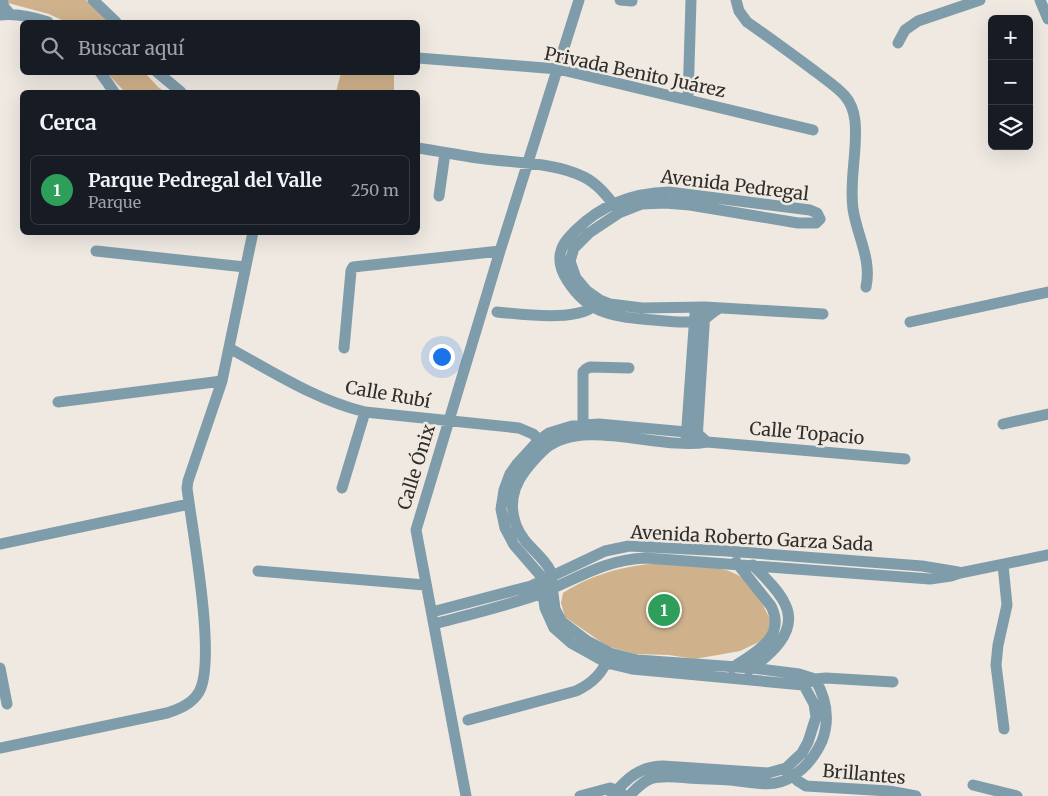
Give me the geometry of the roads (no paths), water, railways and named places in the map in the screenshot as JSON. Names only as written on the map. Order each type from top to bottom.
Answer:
[{"type":"street","points":[[2,0],[5,14],[42,20]]},
{"type":"street","points":[[93,0],[114,20]]},
{"type":"street","name":"Calle Ónix","points":[[466,796],[416,530],[500,250],[579,0]]},
{"type":"street","points":[[620,0],[632,1]]},
{"type":"street","points":[[688,100],[691,0]]},
{"type":"street","points":[[736,0],[739,11],[747,22],[846,96],[851,106],[856,131],[852,195],[855,219],[868,268],[866,287]]},
{"type":"street","points":[[898,43],[905,30],[918,21],[980,0]]},
{"type":"street","points":[[1040,0],[1048,19]]},
{"type":"street","name":"Privada Benito Juárez","points":[[420,58],[558,69],[813,130]]},
{"type":"street","points":[[102,75],[113,90]]},
{"type":"street","points":[[160,75],[178,90]]},
{"type":"street","points":[[420,148],[560,169],[585,177],[599,187],[616,208]]},
{"type":"street","points":[[439,196],[445,153]]},
{"type":"street","name":"Avenida Pedregal","points":[[597,304],[579,296],[565,276],[560,264],[560,252],[564,243],[600,211],[642,204],[665,203],[798,223],[814,224],[820,219],[817,213],[810,210],[669,192],[653,192],[636,196],[616,208]]},
{"type":"street","points":[[0,748],[167,712],[185,706],[198,693],[204,673],[205,637],[187,488],[189,474],[222,381],[253,235]]},
{"type":"street","points":[[344,348],[351,271],[354,266],[500,250]]},
{"type":"street","points":[[96,251],[245,267]]},
{"type":"street","points":[[910,322],[1048,292]]},
{"type":"street","points":[[498,312],[550,316],[577,313],[597,304],[610,304],[700,314],[718,309],[823,314]]},
{"type":"street","points":[[695,439],[700,314]]},
{"type":"street","name":"Calle Rubí","points":[[229,348],[311,393],[348,408],[365,412],[519,428],[527,430],[543,444]]},
{"type":"street","points":[[582,424],[583,372],[586,368],[629,368]]},
{"type":"street","points":[[58,402],[222,381]]},
{"type":"street","points":[[342,488],[365,412]]},
{"type":"street","points":[[1002,424],[1048,414]]},
{"type":"street","points":[[695,439],[637,426],[582,424],[560,429],[543,444],[524,455],[510,474],[504,490],[501,510],[505,528],[514,545],[538,571],[562,622],[608,658],[648,670],[804,685],[815,679]]},
{"type":"street","points":[[552,575],[547,565],[528,546],[520,534],[512,503],[515,490],[522,475],[543,444],[576,436],[594,435],[695,439]]},
{"type":"street","name":"Calle Topacio","points":[[695,439],[905,459]]},
{"type":"street","points":[[0,544],[189,504]]},
{"type":"street","name":"Avenida Roberto Garza Sada","points":[[545,588],[552,575],[605,551],[629,546],[727,551],[922,566],[960,573]]},
{"type":"street","points":[[719,677],[768,642],[776,617],[767,599],[727,551]]},
{"type":"street","points":[[737,679],[774,650],[785,634],[789,620],[786,605],[778,593],[742,553]]},
{"type":"street","name":"Avenida Roberto Garza Sada","points":[[434,624],[513,603],[598,567],[630,559],[646,558],[738,564],[755,567],[930,579],[1048,555]]},
{"type":"street","points":[[1003,565],[1006,605],[996,665],[1004,729]]},
{"type":"street","points":[[258,571],[426,585]]},
{"type":"street","name":"Avenida Roberto Garza Sada","points":[[432,612],[518,590],[545,588]]},
{"type":"street","points":[[608,658],[752,668],[799,674],[815,679],[894,682]]},
{"type":"street","points":[[468,720],[576,691],[588,686],[595,679],[608,658]]},
{"type":"street","points":[[0,668],[7,704]]},
{"type":"street","points":[[790,773],[808,742],[816,717],[814,704],[799,674]]},
{"type":"street","points":[[580,796],[605,789],[621,794],[645,781],[661,777],[776,784],[790,773],[809,764],[823,739],[827,716],[824,699],[815,679]]},
{"type":"street","name":"Brillantes","points":[[790,773],[806,786],[889,791],[916,796]]},
{"type":"street","points":[[973,785],[1011,795]]},
{"type":"place","name":"Parque Pedregal del Valle","points":[[664,610]]}]
